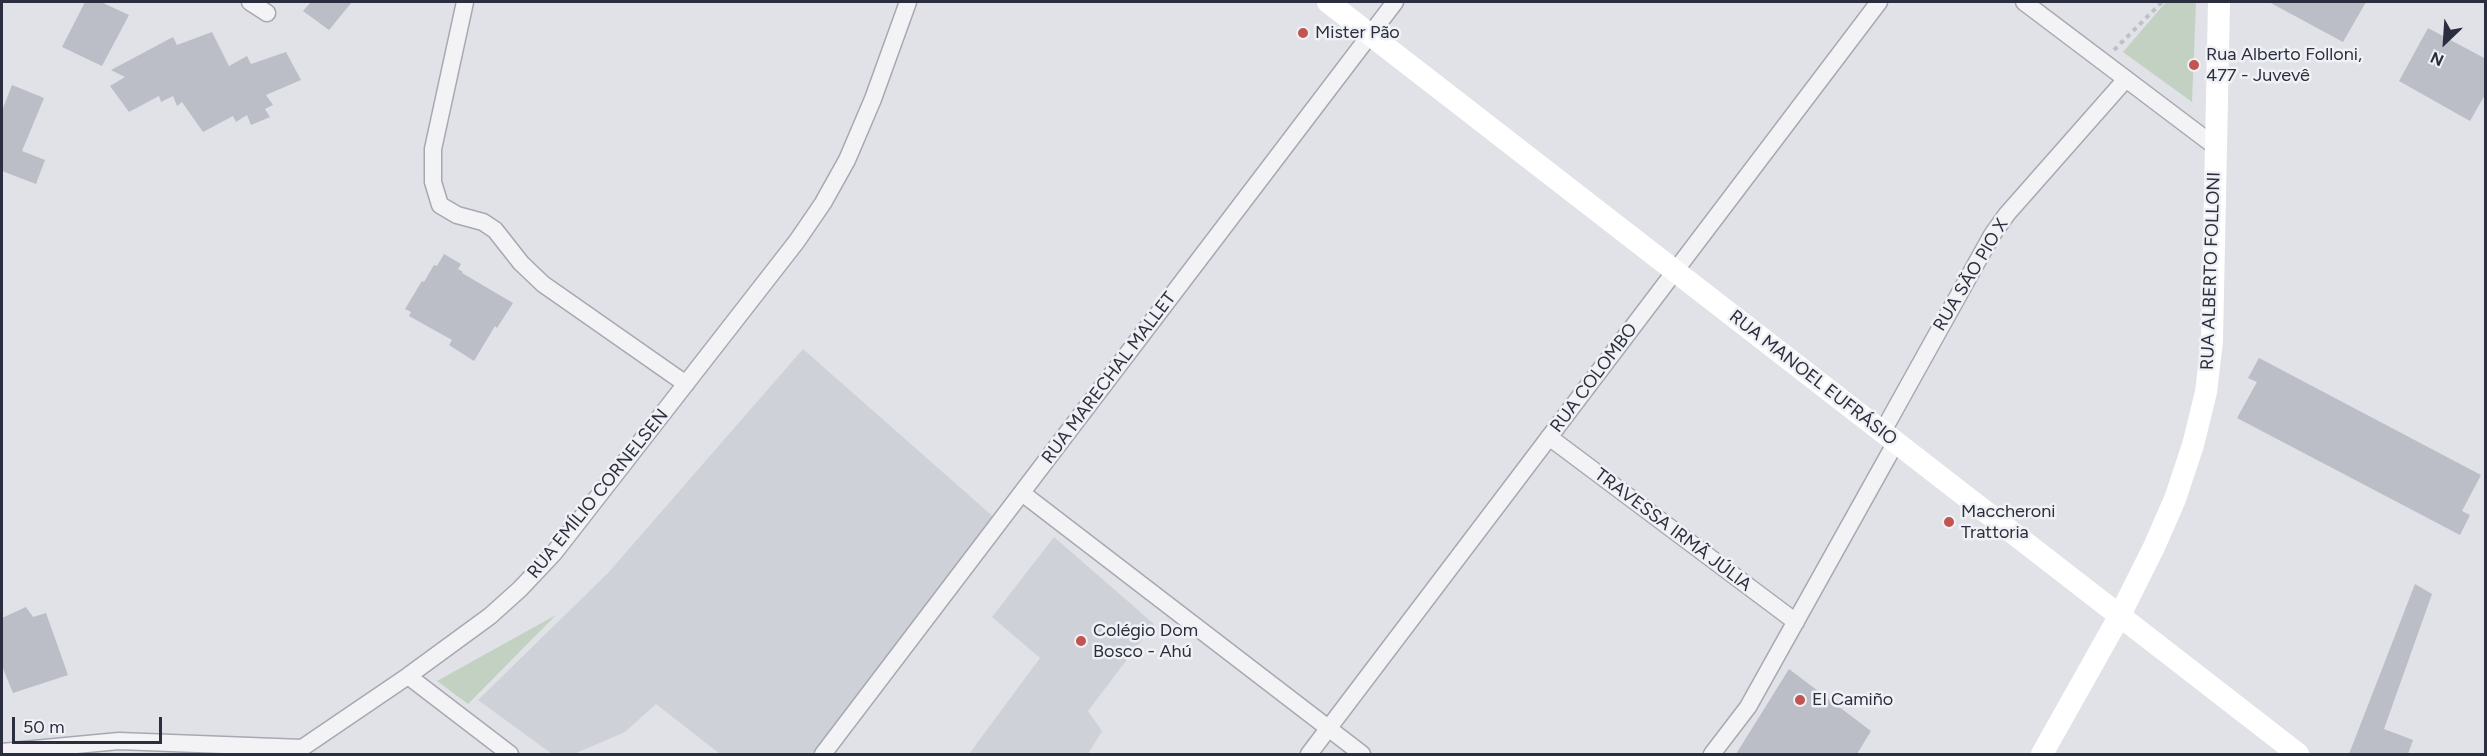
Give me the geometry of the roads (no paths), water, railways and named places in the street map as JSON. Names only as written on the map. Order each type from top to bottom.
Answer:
[{"type":"street","points":[[250,2],[267,13]]},
{"type":"street","points":[[465,2],[434,149],[433,182],[441,205],[457,216],[483,222],[495,230],[521,263],[543,284],[686,384]]},
{"type":"street","name":"RUA EMÍLIO CORNELSEN","points":[[2,752],[88,742],[119,741],[300,751],[490,616],[520,589],[554,553],[797,241],[823,203],[847,160],[873,99],[908,2]]},
{"type":"street","name":"RUA MANOEL EUFRÁSIO","points":[[1328,2],[2298,754]]},
{"type":"street","name":"RUA MARECHAL MALLET","points":[[823,754],[1395,2]]},
{"type":"street","name":"RUA COLOMBO","points":[[1309,754],[1879,2]]},
{"type":"street","points":[[2024,2],[2216,147]]},
{"type":"street","name":"RUA ALBERTO FOLLONI","points":[[2042,754],[2119,617],[2154,547],[2175,499],[2193,445],[2206,392],[2212,341],[2219,2]]},
{"type":"street","name":"RUA SÃO PIO X","points":[[1712,754],[1748,707],[1796,622],[1992,234],[2126,79]]},
{"type":"street","name":"TRAVESSA IRMÃ JÚLIA","points":[[1549,437],[1796,622]]},
{"type":"street","points":[[1022,493],[1362,754]]},
{"type":"street","points":[[408,676],[510,754]]},
{"type":"place","name":"Mister Pão","points":[[1303,33]]},
{"type":"place","name":"Rua Alberto Folloni, 477 - Juvevê","points":[[2194,65]]},
{"type":"place","name":"Maccheroni Trattoria","points":[[1949,522]]},
{"type":"place","name":"Colégio Dom Bosco - Ahú","points":[[1081,641]]},
{"type":"place","name":"El Camiño","points":[[1800,700]]}]
